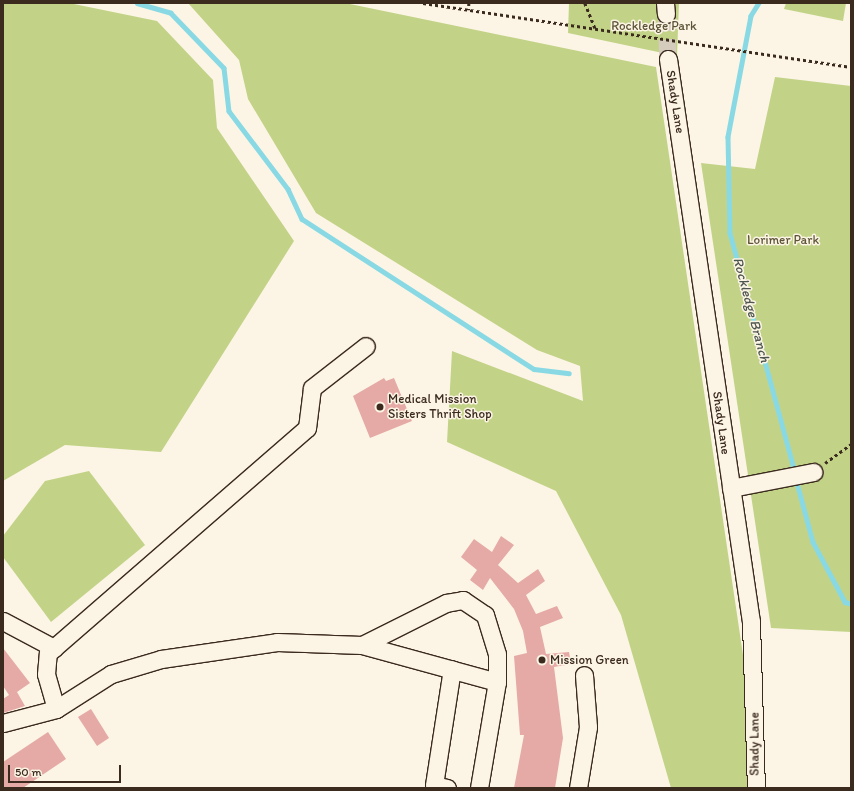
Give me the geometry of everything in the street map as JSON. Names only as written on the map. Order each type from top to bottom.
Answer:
[{"type":"street","name":"Shady Lane","points":[[668,59],[751,622],[756,788]]},
{"type":"street","points":[[56,709],[46,674],[48,653],[307,428],[312,388],[366,346]]},
{"type":"street","points":[[731,488],[788,479],[813,472]]},
{"type":"street","points":[[362,645],[446,603],[462,600],[485,615],[497,654],[497,682],[479,788]]},
{"type":"street","points":[[3,621],[54,648]]},
{"type":"street","points":[[3,723],[56,709],[111,674],[161,659],[277,642],[362,645],[497,682]]},
{"type":"street","points":[[447,788],[434,785],[452,669]]},
{"type":"street","points":[[578,788],[588,727],[584,675]]},
{"type":"path","points":[[423,3],[851,67]]},
{"type":"path","points":[[469,3],[469,10]]},
{"type":"path","points":[[585,3],[596,29]]},
{"type":"path","points":[[813,472],[851,444]]},
{"type":"green space","points":[[3,3],[69,3],[157,21],[213,80],[217,128],[294,241],[161,452],[65,445],[3,481]]},
{"type":"green space","points":[[188,3],[345,3],[656,67],[747,682],[747,788],[671,788],[621,615],[556,491],[447,442],[452,351],[583,401],[580,366],[537,350],[316,213],[248,99],[239,60]]},
{"type":"green space","name":"Rockledge Park","points":[[569,3],[679,3],[677,56],[568,33]]},
{"type":"green space","points":[[786,3],[846,3],[843,21],[784,9]]},
{"type":"green space","name":"Lorimer Park","points":[[775,77],[851,86],[851,632],[771,628],[701,163],[755,169]]},
{"type":"green space","points":[[89,471],[145,545],[51,622],[3,557],[3,536],[45,481]]},
{"type":"building","points":[[384,378],[386,381],[394,378],[412,421],[370,438],[353,396]]},
{"type":"building","name":"Mission Green","points":[[501,536],[514,545],[498,565],[518,583],[538,569],[545,581],[526,595],[536,614],[557,606],[563,618],[540,627],[546,654],[569,652],[571,664],[554,667],[563,738],[555,788],[514,788],[524,735],[520,735],[514,656],[527,653],[523,631],[514,609],[490,578],[483,590],[470,580],[477,570],[461,557],[474,539],[492,552]]},
{"type":"building","points":[[3,648],[30,683],[17,692],[25,706],[3,713],[3,699],[9,695],[3,686]]},
{"type":"building","points":[[91,709],[109,738],[97,746],[78,717]]},
{"type":"building","points":[[48,732],[66,759],[23,788],[3,788],[3,762]]},
{"type":"waterway","points":[[137,3],[171,13],[224,68],[229,111],[288,189],[302,219],[534,369],[569,373]]},
{"type":"waterway","name":"Rockledge Branch","points":[[759,3],[751,16],[728,137],[730,233],[795,472]]},
{"type":"waterway","name":"Rockledge Branch","points":[[796,479],[813,542],[845,602],[851,604]]},
{"type":"tunnel","points":[[666,14],[668,59]]},
{"type":"place","name":"Medical Mission Sisters Thrift Shop","points":[[380,407]]},
{"type":"place","name":"Mission Green","points":[[542,660]]}]
